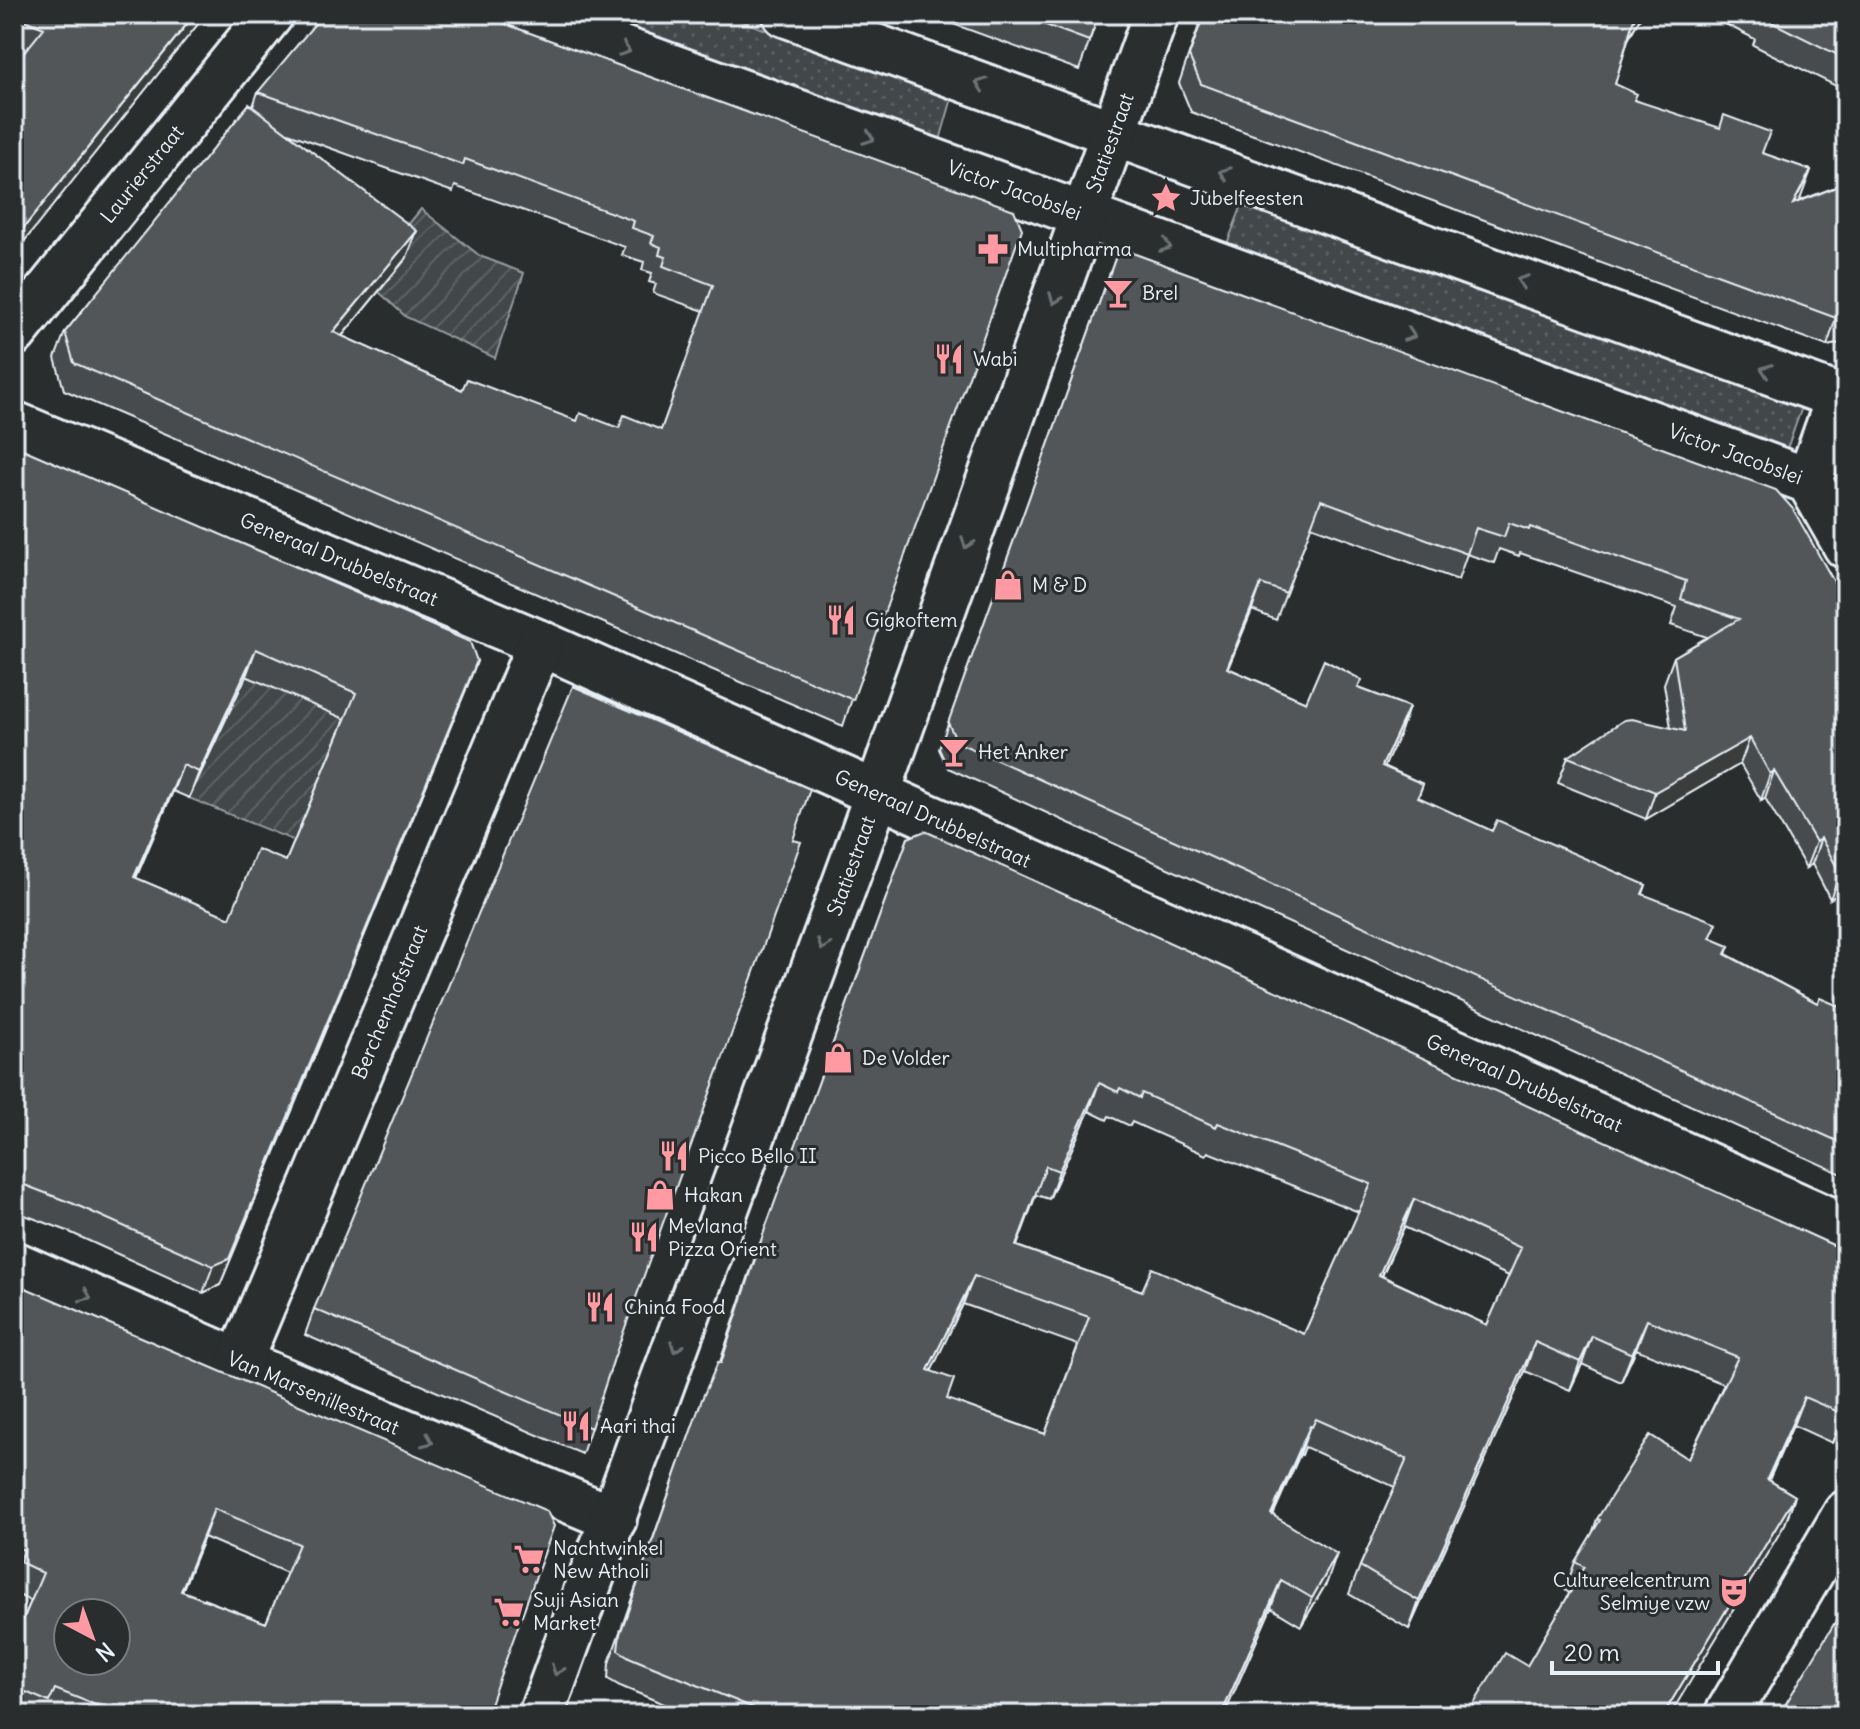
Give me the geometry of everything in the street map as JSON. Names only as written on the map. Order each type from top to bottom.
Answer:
[{"type":"street","name":"Laurierstraat","points":[[14,333],[271,14]]},
{"type":"street","name":"Victor Jacobslei","points":[[525,14],[1809,481],[1843,396],[785,14]]},
{"type":"street","name":"Statiestraat","points":[[541,1715],[878,793],[1156,14]]},
{"type":"street","name":"Generaal Drubbelstraat","points":[[14,424],[540,643],[1846,1227]]},
{"type":"street","points":[[1809,481],[1846,546]]},
{"type":"street","name":"Berchemhofstraat","points":[[239,1362],[540,643]]},
{"type":"street","name":"Van Marsenillestraat","points":[[14,1264],[614,1519]]},
{"type":"street","points":[[1727,1715],[1846,1513]]},
{"type":"shaded area","points":[[592,14],[723,14],[952,98],[940,140]]},
{"type":"shaded area","points":[[1244,200],[1802,407],[1784,457],[1225,249]]},
{"type":"shaded area","points":[[421,209],[480,256],[524,273],[495,358],[406,317],[379,292],[407,258],[391,246]]},
{"type":"shaded area","points":[[244,652],[347,718],[295,841],[189,798],[239,690]]},
{"type":"building","points":[[14,14],[195,14],[14,240],[14,65],[44,28]]},
{"type":"building","points":[[323,14],[478,14],[1014,210],[1022,229],[853,700],[74,363],[65,332],[249,104],[417,231],[333,332],[462,390],[467,379],[577,421],[580,413],[619,428],[624,415],[661,430],[713,285],[663,266],[666,257],[659,255],[661,247],[651,243],[654,236],[632,228],[634,221],[465,159],[463,165],[258,92]]},
{"type":"building","points":[[1016,14],[1099,14],[1089,41]]},
{"type":"building","points":[[1204,14],[1637,14],[1615,84],[1637,94],[1634,100],[1720,128],[1724,115],[1770,132],[1762,153],[1811,170],[1793,204],[1846,183],[1846,316],[1836,318],[1201,84],[1189,56]]},
{"type":"building","points":[[1765,14],[1846,14],[1846,59],[1763,18]]},
{"type":"building","points":[[1119,248],[1776,490],[1793,509],[1846,603],[1846,869],[1840,873],[1821,838],[1816,842],[1774,771],[1770,774],[1750,738],[1655,792],[1568,757],[1624,720],[1632,719],[1685,731],[1674,657],[1739,619],[1681,599],[1686,581],[1530,527],[1529,530],[1509,523],[1504,537],[1476,528],[1467,554],[1321,500],[1286,593],[1261,584],[1227,668],[1306,702],[1324,660],[1362,680],[1358,688],[1409,707],[1382,766],[1423,784],[1418,797],[1492,831],[1497,820],[1646,885],[1642,894],[1717,923],[1710,938],[1729,946],[1725,954],[1817,1003],[1820,998],[1841,1007],[1846,1006],[1846,1145],[957,742],[948,723]]},
{"type":"building","points":[[18,447],[470,642],[477,661],[229,1259],[213,1266],[74,1204],[14,1181],[14,455]],"holes":[[[256,649],[356,693],[286,861],[257,849],[230,918],[134,877],[183,765],[199,772]]]},
{"type":"building","points":[[573,686],[810,789],[793,840],[801,842],[591,1428],[314,1309]]},
{"type":"building","points":[[925,831],[1846,1251],[1846,1407],[1843,1414],[1804,1397],[1767,1479],[1795,1496],[1663,1715],[1467,1715],[1505,1653],[1527,1666],[1584,1567],[1575,1562],[1600,1520],[1597,1519],[1650,1435],[1688,1459],[1738,1357],[1647,1320],[1632,1354],[1592,1336],[1580,1362],[1535,1342],[1419,1601],[1360,1566],[1407,1459],[1316,1419],[1310,1426],[1271,1514],[1337,1554],[1312,1598],[1281,1580],[1221,1715],[771,1715],[618,1650],[620,1634],[702,1399],[718,1362],[721,1363],[765,1229],[908,838]],"holes":[[[1099,1083],[1118,1092],[1120,1088],[1140,1098],[1142,1093],[1216,1127],[1218,1123],[1371,1184],[1304,1334],[1152,1268],[1142,1291],[1016,1246],[1046,1166],[1059,1171]],[[1414,1199],[1521,1248],[1487,1325],[1379,1275]],[[974,1276],[1089,1317],[1045,1434],[947,1399],[954,1379],[928,1370]]]},
{"type":"building","points":[[14,1283],[547,1511],[554,1526],[486,1715],[121,1715],[55,1689],[49,1702],[14,1687],[14,1641],[43,1573],[20,1562],[24,1550],[14,1546]],"holes":[[[214,1509],[299,1544],[266,1623],[181,1591]]]},
{"type":"building","points":[[1846,1604],[1846,1715],[1779,1715]]},
{"type":"place","name":"Jubelfeesten","points":[[1166,198]]},
{"type":"place","name":"Multipharma","points":[[993,249]]},
{"type":"place","name":"Brel","points":[[1118,293]]},
{"type":"place","name":"Wabi","points":[[949,359]]},
{"type":"place","name":"M & D","points":[[1008,585]]},
{"type":"place","name":"Gigkoftem","points":[[841,620]]},
{"type":"place","name":"Het Anker","points":[[954,752]]},
{"type":"place","name":"De Volder","points":[[838,1058]]},
{"type":"place","name":"Picco Bello II","points":[[674,1156]]},
{"type":"place","name":"Hakan","points":[[660,1195]]},
{"type":"place","name":"Mevlana Pizza Orient","points":[[644,1237]]},
{"type":"place","name":"China Food","points":[[600,1307]]},
{"type":"place","name":"Aari thai","points":[[576,1426]]},
{"type":"place","name":"Nachtwinkel New Atholi","points":[[529,1559]]},
{"type":"place","name":"Cultureelcentrum Selmiye vzw","points":[[1734,1592]]},
{"type":"place","name":"Suji Asian Market","points":[[509,1612]]}]
